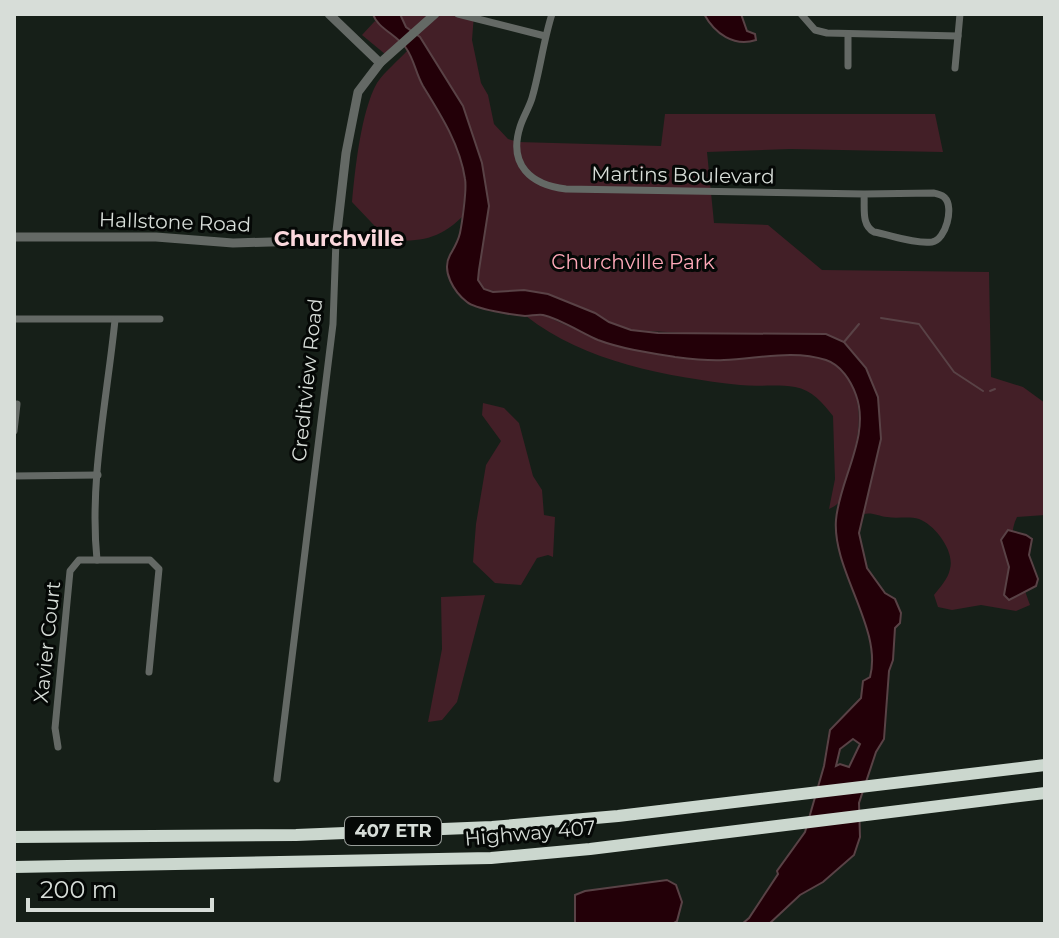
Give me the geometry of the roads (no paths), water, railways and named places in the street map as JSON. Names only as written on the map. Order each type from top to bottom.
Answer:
[{"type":"highway","name":"Highway 407","points":[[14,837],[296,835],[492,827],[771,799],[1045,765]]},
{"type":"highway","name":"Highway 407","points":[[14,867],[491,858],[1045,793]]},
{"type":"street","points":[[329,14],[380,63]]},
{"type":"street","name":"Creditview Road","points":[[277,779],[331,339],[336,240],[355,101],[380,63],[435,14]]},
{"type":"street","points":[[458,14],[545,36],[552,14]]},
{"type":"street","points":[[801,14],[815,30],[848,34],[958,36]]},
{"type":"street","points":[[955,68],[960,14]]},
{"type":"street","points":[[848,34],[848,66]]},
{"type":"street","name":"Martins Boulevard","points":[[545,36],[531,99],[519,130],[518,155],[525,171],[535,181],[566,189],[929,193],[944,197],[948,204],[942,236],[931,242],[871,231],[865,223],[864,194]]},
{"type":"street","name":"Hallstone Road","points":[[14,237],[156,237],[233,243],[336,240]]},
{"type":"street","points":[[14,319],[160,319]]},
{"type":"street","points":[[115,320],[94,528],[97,560],[150,560],[159,569],[149,672]]},
{"type":"street","points":[[14,431],[17,404]]},
{"type":"street","points":[[14,476],[98,475]]},
{"type":"street","name":"Xavier Court","points":[[58,747],[55,728],[70,571],[79,560],[97,560]]},
{"type":"waterway","points":[[881,318],[919,324],[954,372],[983,391]]},
{"type":"waterway","points":[[844,342],[859,324]]},
{"type":"waterway","points":[[990,391],[995,389]]},
{"type":"district","name":"Churchville","points":[[339,238]]},
{"type":"park label","name":"Churchville Park","points":[[633,262]]}]
